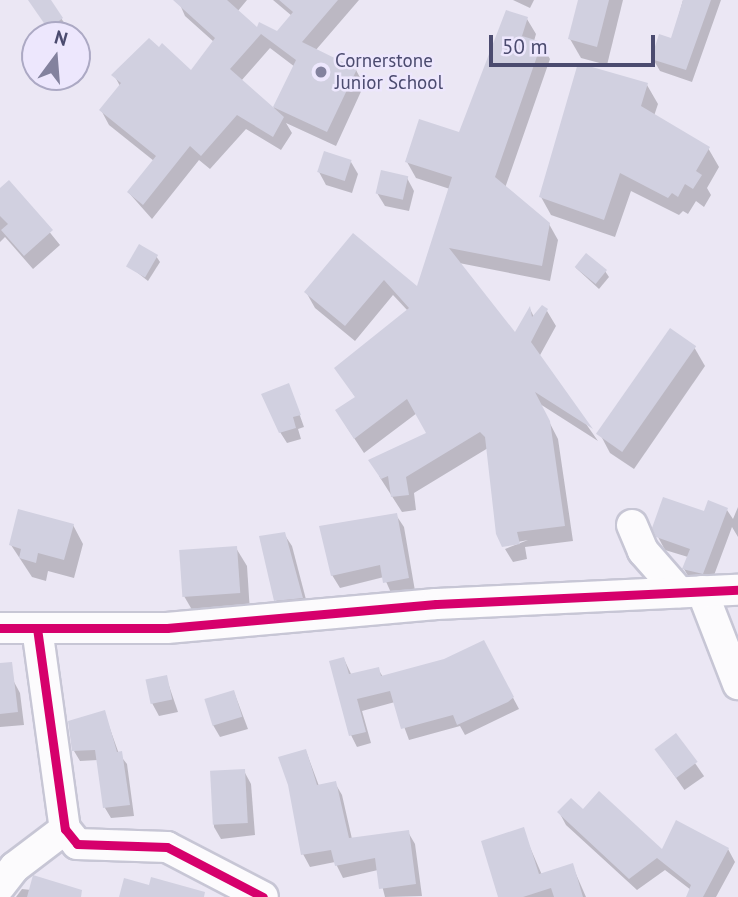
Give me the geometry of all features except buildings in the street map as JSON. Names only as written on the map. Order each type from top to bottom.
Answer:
[{"type":"street","points":[[635,539],[690,591],[738,684]]},
{"type":"street","points":[[0,628],[167,628],[436,604],[738,590]]},
{"type":"street","points":[[37,628],[65,829],[77,844],[167,847],[263,897]]},
{"type":"street","points":[[0,886],[15,867],[65,829]]},
{"type":"cycle path","points":[[0,628],[167,628],[436,604],[738,590]]},
{"type":"cycle path","points":[[37,628],[65,829],[77,844],[167,847],[263,897]]},
{"type":"place","name":"Cornerstone Junior School","points":[[321,72]]}]
